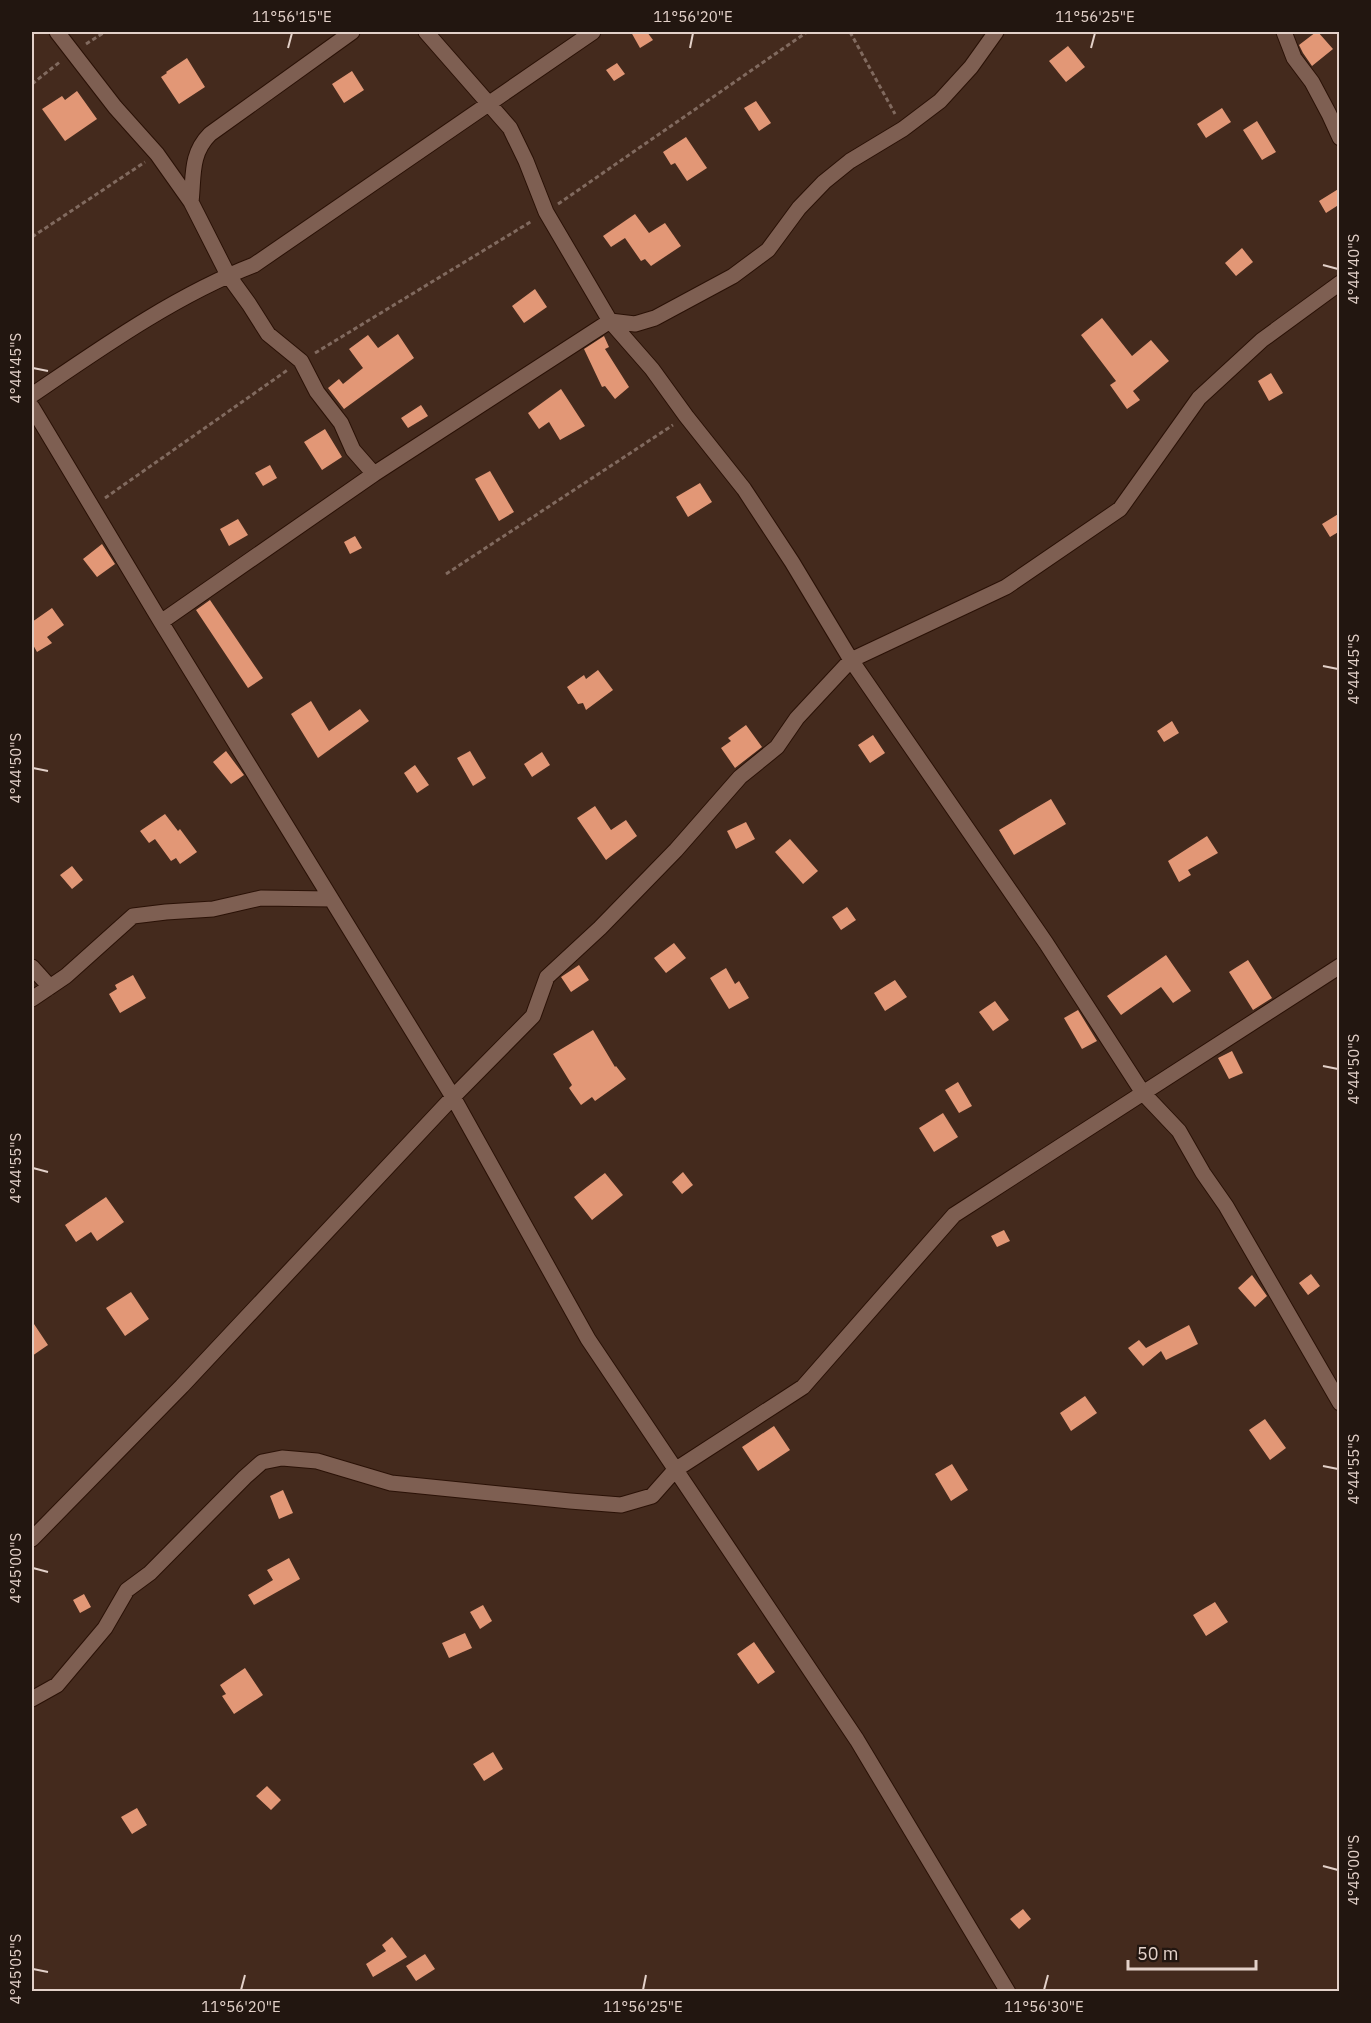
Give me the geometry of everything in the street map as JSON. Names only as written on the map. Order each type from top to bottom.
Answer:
[{"type":"street","points":[[57,32],[115,107],[157,154],[191,202],[228,275],[267,334],[301,361],[317,392],[341,423],[353,450],[374,474]]},
{"type":"street","points":[[191,202],[196,153],[210,134],[352,32]]},
{"type":"street","points":[[426,32],[510,128],[546,212],[610,321],[652,369],[744,489],[792,562],[851,660],[1046,943],[1143,1093],[1179,1131],[1203,1173],[1226,1206],[1340,1403]]},
{"type":"street","points":[[32,395],[125,332],[228,275],[254,265],[593,32]]},
{"type":"street","points":[[161,622],[374,474],[610,321],[635,324],[655,318],[733,276],[768,250],[799,208],[824,182],[850,161],[903,129],[940,101],[971,67],[996,32]]},
{"type":"street","points":[[1284,32],[1294,58],[1316,90],[1340,138]]},
{"type":"street","points":[[32,1539],[182,1386],[453,1097],[534,1016],[547,977],[600,928],[676,850],[740,777],[777,747],[797,718],[851,660],[1006,587],[1120,509],[1199,398],[1262,340],[1340,283]]},
{"type":"street","points":[[32,406],[161,622],[453,1097],[588,1339],[857,1740],[1008,1992]]},
{"type":"street","points":[[32,999],[66,976],[133,916],[213,909],[261,898],[331,899]]},
{"type":"street","points":[[32,1699],[57,1685],[105,1628],[127,1590],[150,1573],[262,1462],[282,1458],[316,1461],[391,1483],[621,1505],[652,1496],[675,1470],[803,1387],[954,1215],[1340,966]]},
{"type":"street","points":[[32,967],[50,987]]},
{"type":"path","points":[[92,508],[301,361],[546,212],[807,32]]},
{"type":"path","points":[[850,32],[903,129]]},
{"type":"path","points":[[32,237],[157,154]]},
{"type":"path","points":[[446,574],[686,416]]},
{"type":"building","points":[[631,32],[647,32],[653,40],[640,48]]},
{"type":"building","points":[[1316,32],[1333,49],[1312,66],[1299,45]]},
{"type":"building","points":[[1068,46],[1085,67],[1066,82],[1049,61]]},
{"type":"building","points":[[187,58],[205,87],[179,104],[161,77]]},
{"type":"building","points":[[617,63],[625,74],[614,81],[606,70]]},
{"type":"building","points":[[352,71],[364,90],[344,103],[332,84]]},
{"type":"building","points":[[77,91],[97,119],[65,141],[42,109],[62,96],[65,100]]},
{"type":"building","points":[[756,101],[771,123],[759,131],[744,108]]},
{"type":"building","points":[[1222,108],[1231,122],[1206,138],[1197,124]]},
{"type":"building","points":[[1257,121],[1276,152],[1262,160],[1243,130]]},
{"type":"building","points":[[686,137],[707,168],[687,181],[675,163],[671,165],[663,152]]},
{"type":"building","points":[[1340,188],[1340,204],[1326,213],[1319,201]]},
{"type":"building","points":[[635,214],[649,233],[665,223],[681,246],[651,266],[645,259],[641,261],[625,238],[611,247],[603,236]]},
{"type":"building","points":[[1242,248],[1253,262],[1236,276],[1225,263]]},
{"type":"building","points":[[535,289],[547,307],[524,323],[512,306]]},
{"type":"building","points":[[1102,318],[1132,356],[1151,340],[1169,361],[1133,391],[1140,400],[1127,409],[1110,385],[1116,381],[1081,335]]},
{"type":"building","points":[[398,334],[414,358],[344,409],[328,388],[339,379],[343,384],[363,368],[349,349],[368,335],[378,348]]},
{"type":"building","points":[[604,336],[609,347],[605,349],[629,387],[615,399],[605,386],[602,387],[584,349]]},
{"type":"building","points":[[1271,373],[1283,393],[1269,401],[1258,381]]},
{"type":"building","points":[[561,389],[585,426],[560,440],[549,422],[539,429],[528,413]]},
{"type":"building","points":[[421,405],[428,416],[408,428],[401,418]]},
{"type":"building","points":[[325,429],[342,457],[322,470],[304,442]]},
{"type":"building","points":[[270,465],[277,478],[263,486],[255,473]]},
{"type":"building","points":[[490,471],[514,512],[499,521],[475,479]]},
{"type":"building","points":[[700,483],[712,502],[688,517],[676,497]]},
{"type":"building","points":[[1340,513],[1340,531],[1330,537],[1322,524]]},
{"type":"building","points":[[238,519],[248,535],[229,546],[220,529]]},
{"type":"building","points":[[355,536],[362,548],[350,554],[344,542]]},
{"type":"building","points":[[102,544],[115,564],[97,577],[83,559]]},
{"type":"building","points":[[210,600],[263,678],[248,688],[196,610]]},
{"type":"building","points":[[52,608],[64,625],[47,637],[52,643],[37,652],[32,643],[32,622]]},
{"type":"building","points":[[598,670],[613,690],[586,710],[583,703],[578,704],[567,687],[584,675],[586,679]]},
{"type":"building","points":[[311,701],[329,731],[360,709],[369,721],[318,758],[291,714]]},
{"type":"building","points":[[1172,721],[1179,733],[1164,742],[1157,731]]},
{"type":"building","points":[[746,725],[762,747],[735,768],[721,748],[731,741],[728,738]]},
{"type":"building","points":[[873,735],[885,753],[870,763],[858,745]]},
{"type":"building","points":[[226,751],[244,775],[231,784],[213,762]]},
{"type":"building","points":[[470,751],[486,778],[473,786],[457,758]]},
{"type":"building","points":[[542,752],[550,765],[532,777],[524,764]]},
{"type":"building","points":[[415,765],[429,785],[417,793],[404,773]]},
{"type":"building","points":[[1051,799],[1066,824],[1014,855],[999,830]]},
{"type":"building","points":[[595,806],[611,830],[626,820],[637,836],[606,860],[577,818]]},
{"type":"building","points":[[165,814],[178,831],[180,829],[197,852],[180,864],[176,858],[171,861],[155,839],[149,843],[140,831]]},
{"type":"building","points":[[746,822],[755,839],[736,849],[727,831]]},
{"type":"building","points":[[1207,836],[1218,853],[1188,870],[1191,875],[1179,882],[1168,861]]},
{"type":"building","points":[[790,839],[818,871],[803,884],[775,852]]},
{"type":"building","points":[[72,866],[83,880],[72,889],[60,875]]},
{"type":"building","points":[[847,907],[856,920],[841,930],[832,917]]},
{"type":"building","points":[[674,943],[686,958],[666,973],[654,958]]},
{"type":"building","points":[[1166,955],[1191,991],[1173,1003],[1161,987],[1121,1015],[1107,996]]},
{"type":"building","points":[[1248,960],[1272,998],[1253,1010],[1229,972]]},
{"type":"building","points":[[579,965],[589,980],[571,992],[561,977]]},
{"type":"building","points":[[726,968],[735,984],[739,981],[749,998],[729,1009],[710,978]]},
{"type":"building","points":[[133,975],[146,998],[120,1013],[109,994],[117,989],[115,985]]},
{"type":"building","points":[[895,980],[907,997],[885,1011],[874,993]]},
{"type":"building","points":[[995,1001],[1009,1020],[993,1031],[979,1012]]},
{"type":"building","points":[[1078,1010],[1097,1041],[1082,1049],[1064,1018]]},
{"type":"building","points":[[593,1030],[615,1067],[626,1079],[595,1101],[592,1097],[581,1105],[569,1088],[572,1085],[553,1054]]},
{"type":"building","points":[[1232,1051],[1243,1073],[1229,1079],[1218,1058]]},
{"type":"building","points":[[958,1082],[972,1106],[959,1113],[945,1090]]},
{"type":"building","points":[[943,1113],[958,1137],[934,1152],[919,1128]]},
{"type":"building","points":[[683,1172],[693,1185],[682,1194],[672,1182]]},
{"type":"building","points":[[605,1173],[623,1195],[592,1220],[574,1197]]},
{"type":"building","points":[[106,1197],[124,1222],[97,1241],[91,1232],[76,1242],[65,1225]]},
{"type":"building","points":[[1004,1230],[1010,1241],[997,1247],[991,1236]]},
{"type":"building","points":[[1311,1274],[1320,1286],[1308,1295],[1299,1283]]},
{"type":"building","points":[[1252,1275],[1267,1296],[1255,1307],[1238,1288]]},
{"type":"building","points":[[131,1292],[149,1319],[125,1336],[106,1308]]},
{"type":"building","points":[[32,1321],[48,1345],[32,1356]]},
{"type":"building","points":[[1189,1325],[1198,1344],[1166,1360],[1161,1351],[1143,1366],[1128,1348],[1139,1340],[1146,1348]]},
{"type":"building","points":[[1085,1396],[1097,1413],[1071,1431],[1060,1413]]},
{"type":"building","points":[[1265,1419],[1286,1448],[1270,1460],[1249,1430]]},
{"type":"building","points":[[774,1426],[790,1450],[758,1471],[742,1447]]},
{"type":"building","points":[[952,1464],[968,1490],[951,1501],[935,1474]]},
{"type":"building","points":[[283,1490],[293,1513],[279,1519],[270,1496]]},
{"type":"building","points":[[289,1558],[300,1579],[254,1605],[248,1595],[273,1580],[267,1570]]},
{"type":"building","points":[[84,1594],[91,1607],[80,1613],[73,1600]]},
{"type":"building","points":[[1215,1602],[1228,1622],[1206,1636],[1193,1615]]},
{"type":"building","points":[[483,1605],[492,1621],[480,1629],[470,1612]]},
{"type":"building","points":[[465,1633],[472,1648],[449,1658],[442,1643]]},
{"type":"building","points":[[754,1642],[775,1672],[758,1684],[737,1654]]},
{"type":"building","points":[[245,1668],[263,1695],[234,1714],[222,1696],[226,1694],[220,1685]]},
{"type":"building","points":[[493,1752],[503,1769],[484,1781],[473,1764]]},
{"type":"building","points":[[267,1786],[281,1800],[271,1810],[256,1796]]},
{"type":"building","points":[[137,1808],[147,1825],[132,1834],[121,1817]]},
{"type":"building","points":[[1023,1909],[1031,1919],[1019,1929],[1010,1919]]},
{"type":"building","points":[[392,1937],[407,1957],[373,1977],[366,1964],[386,1951],[382,1945]]},
{"type":"building","points":[[425,1954],[435,1969],[416,1981],[406,1966]]}]
